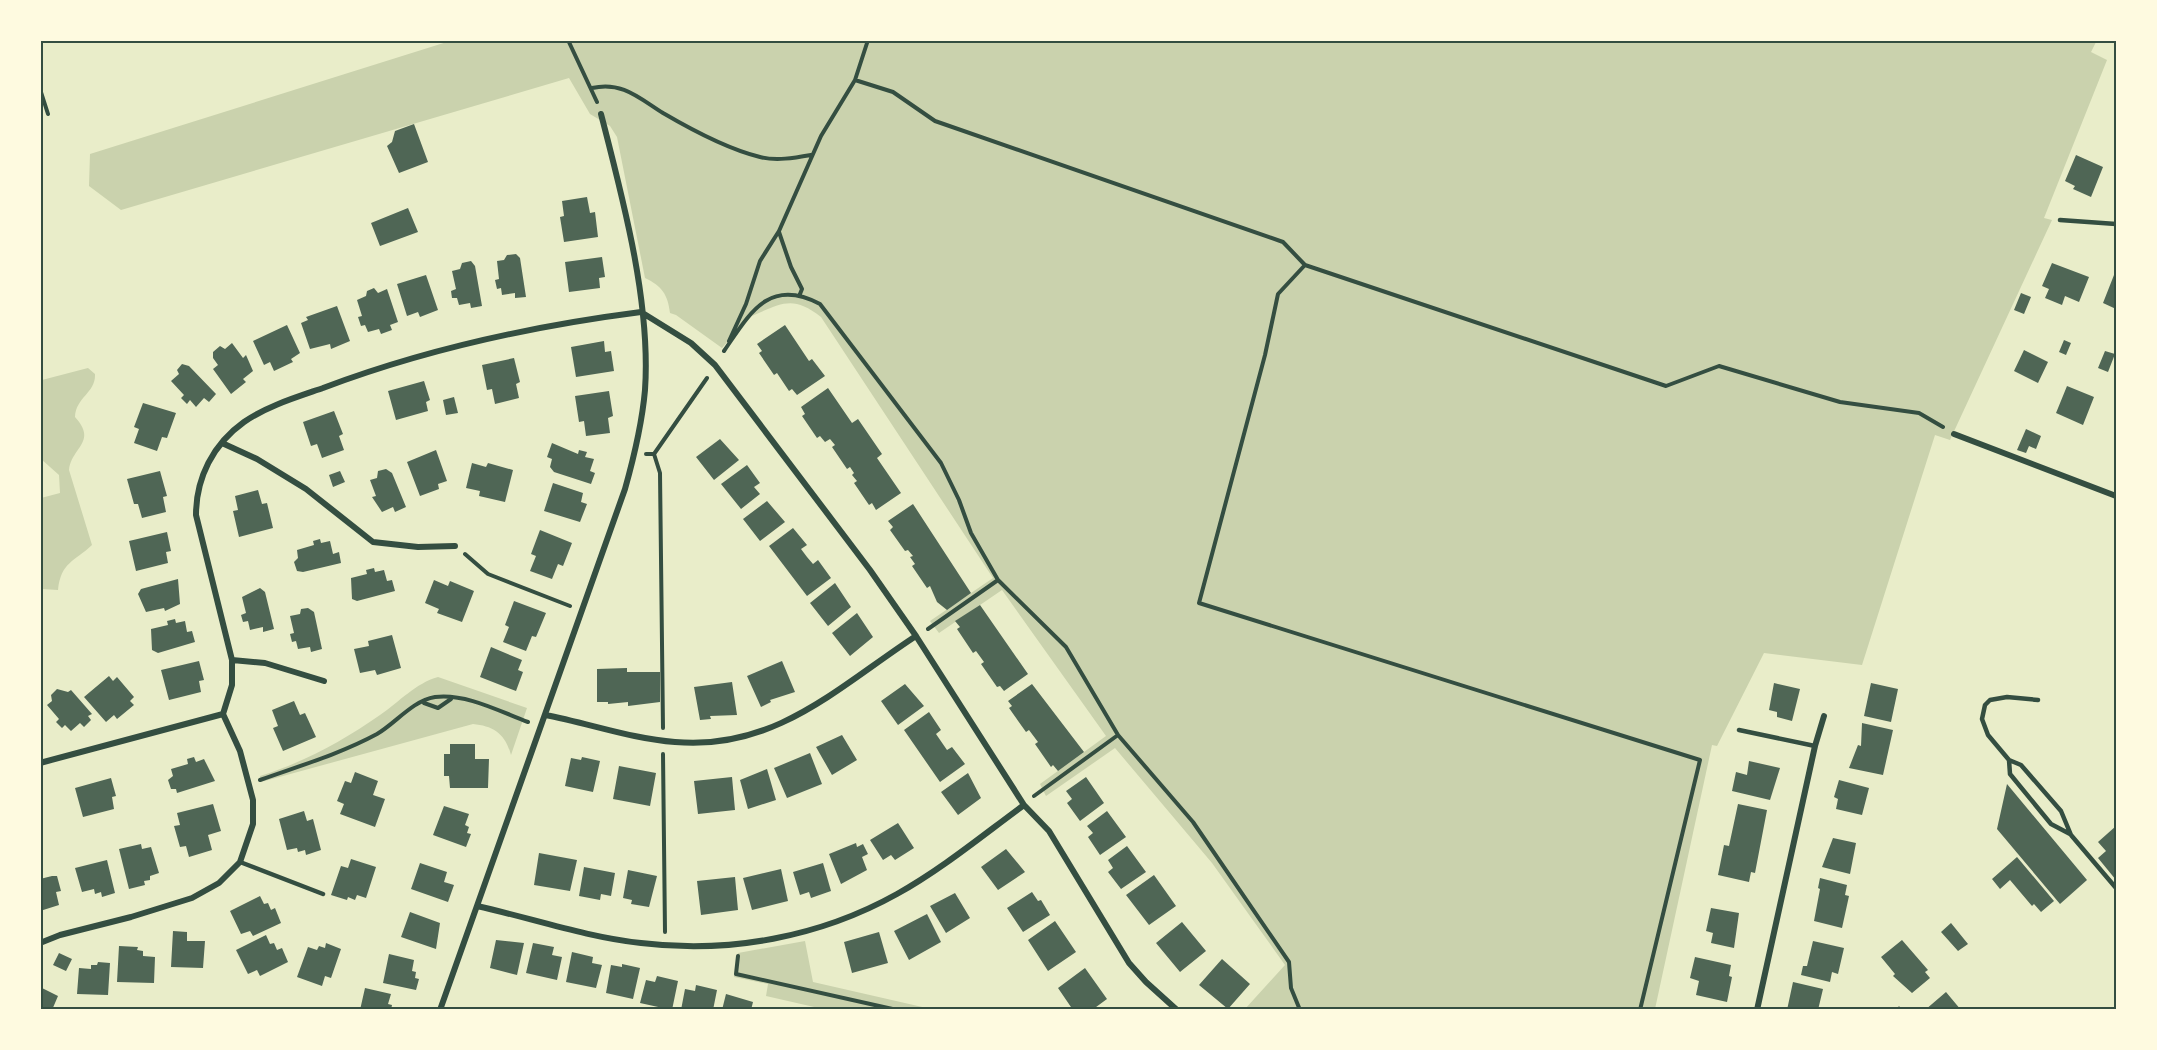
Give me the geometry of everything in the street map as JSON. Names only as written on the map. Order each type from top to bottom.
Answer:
[{"type":"street","points":[[440,1010],[626,489],[635,455],[645,388],[641,312],[627,222],[601,114]]},
{"type":"street","points":[[40,943],[60,935],[131,917],[192,898],[219,883],[240,862],[253,824],[253,800],[240,751],[223,714],[232,685],[232,660],[196,515],[200,479],[222,443],[245,421],[263,411],[388,365],[496,336],[560,323],[641,312],[691,343],[715,365],[870,570],[916,636],[1024,805],[1049,831],[1130,963],[1146,982],[1177,1010]]},
{"type":"street","points":[[1954,434],[2116,496]]},
{"type":"street","points":[[222,443],[257,459],[306,489],[374,542],[418,547],[455,546]]},
{"type":"street","points":[[545,715],[663,741],[696,744],[729,741],[782,724],[810,709],[916,636]]},
{"type":"street","points":[[232,660],[265,663],[324,681]]},
{"type":"street","points":[[40,763],[223,714]]},
{"type":"street","points":[[1757,1010],[1815,746],[1824,716]]},
{"type":"street","points":[[477,906],[615,939],[665,946],[740,943],[786,937],[820,927],[878,904],[927,874],[1024,805]]},
{"type":"lane","points":[[2060,220],[2116,224]]},
{"type":"lane","points":[[2038,700],[2007,697],[1990,700],[1984,705],[1982,719],[1984,727],[2009,760],[2021,765],[2061,811],[2071,835],[2116,888]]},
{"type":"lane","points":[[1739,730],[1815,746]]},
{"type":"lane","points":[[2009,760],[2010,774],[2051,824],[2071,835]]},
{"type":"lane","points":[[240,862],[323,894]]},
{"type":"path","points":[[568,40],[592,87],[601,114]]},
{"type":"path","points":[[724,351],[746,304],[760,261],[779,231],[811,155],[855,80],[868,40]]},
{"type":"path","points":[[855,80],[893,92],[935,121],[1283,242],[1305,265],[1666,386],[1719,366],[1840,402],[1919,413],[1954,434]]},
{"type":"path","points":[[592,87],[605,85],[632,92],[691,128],[760,157],[789,159],[811,155]]},
{"type":"path","points":[[40,89],[48,114]]},
{"type":"path","points":[[779,231],[791,267],[802,289],[800,294]]},
{"type":"path","points":[[1305,265],[1278,294],[1265,355],[1199,603],[1700,760],[1640,1010]]},
{"type":"path","points":[[654,454],[756,307],[773,296],[800,294],[820,304],[941,463],[959,500],[971,533],[998,580],[1066,647],[1118,735],[1164,785],[1193,822],[1289,962],[1290,988],[1300,1010]]},
{"type":"path","points":[[635,455],[654,454]]},
{"type":"path","points":[[654,454],[660,473],[665,946]]},
{"type":"path","points":[[455,546],[488,574],[582,610]]},
{"type":"path","points":[[916,636],[998,580]]},
{"type":"path","points":[[249,784],[338,752],[376,734],[408,709],[438,697],[471,701],[540,727]]},
{"type":"path","points":[[423,702],[438,708],[452,698]]},
{"type":"path","points":[[1024,805],[1118,735]]},
{"type":"path","points":[[740,943],[736,974],[897,1010]]},
{"type":"green space","points":[[2097,40],[2091,52],[2107,60],[2044,218],[2052,220],[1950,440],[1935,435],[1862,665],[1764,653],[1717,746],[1712,745],[1655,1009],[1245,1009],[1285,965],[1212,863],[1115,748],[1046,796],[1040,784],[1106,736],[1002,590],[939,633],[930,621],[993,578],[821,317],[803,306],[787,303],[752,316],[753,312],[722,348],[670,313],[668,301],[663,292],[656,284],[645,278],[617,137],[610,126],[590,114],[569,78],[121,210],[89,186],[90,154],[450,41]]},
{"type":"green space","points":[[88,368],[95,374],[94,380],[76,410],[75,417],[84,433],[84,439],[69,470],[92,545],[65,568],[58,590],[42,589],[41,498],[60,493],[59,475],[41,459],[42,380]]},
{"type":"green space","points":[[438,677],[527,708],[511,755],[502,736],[492,729],[473,724],[261,782],[260,776],[307,758],[352,734],[415,688]]},
{"type":"green space","points":[[805,941],[813,982],[931,1009],[823,1009],[766,996],[768,984],[734,977],[738,953]]},
{"type":"building","points":[[414,124],[428,162],[399,173],[387,146],[392,142],[395,131]]},
{"type":"building","points":[[2076,155],[2103,167],[2091,197],[2073,189],[2075,186],[2065,181]]},
{"type":"building","points":[[587,197],[590,213],[595,212],[598,237],[564,242],[560,217],[564,216],[562,201]]},
{"type":"building","points":[[408,208],[418,232],[380,246],[371,223]]},
{"type":"building","points":[[516,254],[520,258],[526,297],[515,298],[515,293],[502,295],[501,288],[497,289],[495,280],[499,279],[497,261],[504,260],[507,255]]},
{"type":"building","points":[[602,257],[605,277],[599,278],[600,288],[569,292],[565,262]]},
{"type":"building","points":[[471,261],[475,266],[482,306],[471,308],[470,303],[459,305],[457,298],[452,298],[451,291],[456,289],[452,271],[460,269],[462,263]]},
{"type":"building","points":[[2052,263],[2089,277],[2079,302],[2065,296],[2062,305],[2045,298],[2049,289],[2042,286]]},
{"type":"building","points":[[426,275],[438,310],[420,317],[418,312],[407,316],[397,284]]},
{"type":"building","points":[[2114,275],[2116,276],[2116,309],[2103,303]]},
{"type":"building","points":[[374,288],[378,293],[387,289],[398,322],[390,325],[392,330],[381,334],[379,329],[368,332],[365,325],[361,326],[358,317],[362,316],[357,300],[366,296],[367,291]]},
{"type":"building","points":[[2021,293],[2031,297],[2024,314],[2014,310]]},
{"type":"building","points":[[337,306],[350,341],[331,349],[330,344],[310,349],[301,323],[308,320],[306,317]]},
{"type":"building","points":[[287,325],[300,353],[291,359],[293,362],[274,371],[270,362],[264,365],[253,341]]},
{"type":"building","points":[[785,325],[809,361],[812,359],[825,376],[797,395],[792,389],[789,391],[777,373],[774,375],[759,353],[762,351],[757,344]]},
{"type":"building","points":[[2064,340],[2071,343],[2066,355],[2059,352]]},
{"type":"building","points":[[604,341],[605,352],[611,351],[614,371],[576,377],[571,347]]},
{"type":"building","points":[[232,343],[243,358],[246,355],[253,371],[243,379],[246,382],[231,394],[213,369],[218,365],[213,358],[213,352],[220,346],[225,349]]},
{"type":"building","points":[[2024,350],[2048,362],[2038,383],[2014,371]]},
{"type":"building","points":[[2105,351],[2115,354],[2108,372],[2098,368]]},
{"type":"building","points":[[514,358],[520,382],[516,384],[519,398],[495,404],[492,389],[487,390],[482,365]]},
{"type":"building","points":[[182,364],[189,366],[216,394],[209,402],[204,398],[196,407],[190,400],[187,404],[181,398],[184,395],[171,381],[179,374],[177,370]]},
{"type":"building","points":[[424,381],[430,400],[426,402],[428,411],[396,420],[388,391]]},
{"type":"building","points":[[2067,386],[2094,397],[2083,425],[2056,413]]},
{"type":"building","points":[[828,388],[852,423],[858,419],[882,454],[877,458],[901,493],[876,510],[872,503],[869,505],[854,483],[857,481],[852,475],[854,473],[850,467],[847,469],[832,447],[835,445],[830,439],[825,442],[820,436],[817,438],[802,416],[805,414],[801,407]]},
{"type":"building","points":[[609,391],[613,416],[608,418],[610,433],[586,436],[584,421],[579,422],[575,396]]},
{"type":"building","points":[[454,397],[458,413],[446,415],[443,400]]},
{"type":"building","points":[[143,403],[176,413],[167,438],[162,437],[157,451],[134,443],[139,429],[134,427]]},
{"type":"building","points":[[334,411],[343,434],[339,436],[344,450],[322,458],[317,444],[311,446],[303,422]]},
{"type":"building","points":[[2026,429],[2041,436],[2036,449],[2029,446],[2026,453],[2017,450]]},
{"type":"building","points":[[720,439],[739,460],[714,480],[696,457]]},
{"type":"building","points":[[552,443],[578,454],[579,450],[587,452],[585,457],[594,459],[590,471],[595,473],[591,484],[554,472],[550,467],[552,459],[547,457]]},
{"type":"building","points":[[436,450],[447,481],[438,484],[439,489],[420,496],[407,462]]},
{"type":"building","points":[[472,463],[486,467],[488,463],[513,470],[505,502],[479,496],[480,491],[466,488]]},
{"type":"building","points":[[747,465],[760,483],[754,487],[760,494],[741,509],[721,484]]},
{"type":"building","points":[[386,469],[392,473],[406,507],[395,512],[393,507],[382,512],[372,497],[376,496],[370,480],[377,478],[378,471]]},
{"type":"building","points":[[160,471],[167,496],[163,497],[166,512],[142,518],[138,504],[134,504],[127,479]]},
{"type":"building","points":[[340,471],[345,482],[333,487],[329,475]]},
{"type":"building","points":[[553,483],[583,493],[581,502],[587,504],[580,522],[544,511]]},
{"type":"building","points":[[258,490],[262,504],[267,503],[273,528],[239,537],[233,511],[238,510],[235,496]]},
{"type":"building","points":[[767,501],[785,522],[760,541],[743,519]]},
{"type":"building","points":[[913,504],[971,593],[947,610],[937,602],[930,586],[927,588],[912,566],[915,564],[910,557],[913,556],[908,550],[905,551],[890,530],[893,527],[888,521]]},
{"type":"building","points":[[793,528],[807,545],[801,549],[807,557],[813,564],[818,560],[831,578],[807,596],[769,546]]},
{"type":"building","points":[[540,530],[572,543],[563,566],[558,564],[552,579],[530,571],[536,556],[531,554]]},
{"type":"building","points":[[167,532],[171,551],[166,552],[168,563],[136,571],[129,541]]},
{"type":"building","points":[[320,539],[321,543],[330,541],[333,554],[339,552],[341,563],[303,572],[297,571],[294,562],[298,558],[297,550],[314,545],[313,541]]},
{"type":"building","points":[[374,568],[375,572],[384,570],[387,581],[392,580],[395,591],[357,601],[352,599],[351,578],[367,574],[366,570]]},
{"type":"building","points":[[178,579],[180,604],[165,611],[164,608],[146,612],[138,594],[141,589]]},
{"type":"building","points":[[434,580],[448,586],[450,581],[474,591],[462,622],[437,613],[439,609],[425,603]]},
{"type":"building","points":[[835,583],[851,607],[828,626],[810,603]]},
{"type":"building","points":[[260,588],[265,592],[274,629],[263,632],[263,627],[250,630],[248,621],[243,622],[241,615],[246,613],[242,597]]},
{"type":"building","points":[[514,601],[546,613],[536,637],[532,636],[526,651],[503,642],[509,627],[505,625]]},
{"type":"building","points":[[980,605],[1028,674],[1004,691],[1000,686],[997,687],[981,664],[984,662],[976,651],[973,653],[957,629],[960,627],[955,621]]},
{"type":"building","points":[[308,608],[314,612],[322,649],[311,652],[310,647],[298,649],[296,641],[292,642],[290,634],[294,633],[290,616],[300,614],[301,609]]},
{"type":"building","points":[[857,613],[873,637],[850,656],[832,633]]},
{"type":"building","points":[[175,619],[176,623],[185,621],[187,632],[192,631],[195,642],[158,653],[152,650],[151,629],[168,625],[167,621]]},
{"type":"building","points":[[392,635],[401,668],[377,675],[375,670],[360,673],[354,649],[369,646],[368,641]]},
{"type":"building","points":[[491,647],[522,660],[518,670],[523,672],[516,691],[480,677]]},
{"type":"building","points":[[199,661],[204,680],[199,681],[201,692],[169,700],[161,670]]},
{"type":"building","points":[[782,661],[795,692],[770,700],[771,702],[761,707],[747,676]]},
{"type":"building","points":[[627,668],[627,672],[660,672],[660,702],[628,706],[628,702],[608,704],[608,702],[597,702],[597,669]]},
{"type":"building","points":[[109,676],[113,681],[117,677],[134,697],[130,701],[134,705],[117,719],[114,715],[106,722],[84,697]]},
{"type":"building","points":[[732,682],[737,715],[710,716],[711,719],[700,720],[694,687]]},
{"type":"building","points":[[1774,683],[1800,689],[1792,721],[1777,717],[1777,712],[1769,710]]},
{"type":"building","points":[[1871,683],[1898,689],[1891,722],[1864,716]]},
{"type":"building","points":[[905,684],[924,706],[898,725],[881,701]]},
{"type":"building","points":[[1032,684],[1084,752],[1058,771],[1053,765],[1051,767],[1035,744],[1038,742],[1029,730],[1026,732],[1009,708],[1012,706],[1008,701]]},
{"type":"building","points":[[57,689],[68,692],[71,690],[92,714],[88,716],[91,720],[84,727],[80,723],[71,731],[65,725],[62,728],[56,722],[59,719],[47,705],[52,701],[51,695]]},
{"type":"building","points":[[294,701],[300,715],[305,713],[316,737],[283,751],[273,728],[278,726],[272,710]]},
{"type":"building","points":[[929,712],[941,730],[936,734],[947,750],[952,747],[965,764],[940,782],[904,730]]},
{"type":"building","points":[[1862,723],[1893,730],[1883,775],[1849,768],[1858,745],[1861,746]]},
{"type":"building","points":[[842,735],[857,760],[832,775],[816,747]]},
{"type":"building","points":[[450,744],[475,744],[475,759],[489,759],[488,788],[450,788],[449,776],[444,776],[444,754],[450,754]]},
{"type":"building","points":[[810,753],[822,784],[787,798],[774,768]]},
{"type":"building","points":[[194,757],[196,762],[204,759],[215,781],[177,793],[176,789],[171,789],[168,780],[173,776],[171,769],[188,764],[187,759]]},
{"type":"building","points":[[582,757],[600,761],[593,792],[565,786],[571,758],[581,760]]},
{"type":"building","points":[[1749,761],[1780,768],[1770,800],[1732,791],[1736,772],[1747,775]]},
{"type":"building","points":[[619,766],[656,773],[650,806],[613,799]]},
{"type":"building","points":[[767,769],[776,800],[748,809],[740,780]]},
{"type":"building","points":[[355,772],[378,781],[373,795],[385,799],[375,827],[340,814],[344,804],[337,801],[345,781],[351,783]]},
{"type":"building","points":[[968,773],[981,798],[958,815],[941,792]]},
{"type":"building","points":[[732,777],[735,810],[698,814],[694,781]]},
{"type":"building","points":[[1086,777],[1104,803],[1080,821],[1067,803],[1072,799],[1066,791]]},
{"type":"building","points":[[111,778],[116,796],[112,797],[114,809],[83,817],[75,788]]},
{"type":"building","points":[[1839,780],[1869,788],[1862,815],[1836,809],[1838,799],[1834,797]]},
{"type":"building","points":[[2007,784],[2087,880],[2060,904],[1997,829]]},
{"type":"building","points":[[213,804],[221,831],[208,835],[212,850],[189,857],[186,846],[180,847],[174,826],[180,825],[177,813]]},
{"type":"building","points":[[1738,804],[1767,810],[1755,873],[1751,872],[1749,882],[1718,875],[1724,845],[1729,846]]},
{"type":"building","points":[[444,806],[469,814],[465,825],[469,827],[467,833],[471,834],[466,847],[433,835]]},
{"type":"building","points":[[304,811],[307,821],[313,819],[321,850],[306,855],[305,850],[298,852],[297,848],[287,850],[279,819]]},
{"type":"building","points":[[1107,811],[1126,837],[1100,855],[1088,837],[1093,833],[1087,826]]},
{"type":"building","points":[[898,823],[914,848],[895,860],[891,855],[883,860],[870,840]]},
{"type":"building","points":[[2116,826],[2116,880],[2098,858],[2106,851],[2098,842]]},
{"type":"building","points":[[1833,838],[1856,843],[1850,874],[1822,867]]},
{"type":"building","points":[[856,843],[857,847],[863,844],[868,854],[862,857],[867,870],[841,884],[829,854]]},
{"type":"building","points":[[141,844],[142,849],[151,847],[159,873],[150,876],[150,880],[144,881],[145,885],[129,889],[119,849]]},
{"type":"building","points":[[1127,846],[1146,872],[1121,889],[1108,872],[1113,868],[1108,860]]},
{"type":"building","points":[[1006,849],[1025,872],[998,890],[981,867]]},
{"type":"building","points":[[539,853],[577,860],[570,891],[534,885]]},
{"type":"building","points":[[2017,857],[2054,901],[2041,912],[2034,904],[2032,906],[2010,880],[2000,889],[1992,879]]},
{"type":"building","points":[[351,859],[376,867],[366,898],[357,895],[355,900],[348,897],[347,900],[331,895],[341,866],[348,868]]},
{"type":"building","points":[[107,860],[115,893],[102,897],[101,892],[95,894],[94,889],[82,892],[75,868]]},
{"type":"building","points":[[420,863],[447,872],[444,882],[454,885],[448,902],[411,889]]},
{"type":"building","points":[[823,863],[831,891],[811,898],[809,892],[800,895],[793,872]]},
{"type":"building","points":[[584,867],[615,873],[611,896],[601,894],[600,900],[579,896]]},
{"type":"building","points":[[781,869],[788,901],[752,910],[743,878]]},
{"type":"building","points":[[628,870],[657,876],[649,907],[631,904],[632,900],[623,898]]},
{"type":"building","points":[[1154,875],[1176,906],[1149,925],[1126,895]]},
{"type":"building","points":[[57,876],[61,891],[56,892],[59,905],[40,911],[40,879]]},
{"type":"building","points":[[735,877],[738,910],[701,915],[697,881]]},
{"type":"building","points":[[1820,878],[1847,885],[1845,895],[1849,896],[1842,928],[1814,921]]},
{"type":"building","points":[[1032,892],[1038,901],[1041,900],[1050,915],[1023,932],[1007,908]]},
{"type":"building","points":[[955,893],[970,918],[946,933],[930,906]]},
{"type":"building","points":[[260,896],[264,904],[268,903],[271,910],[275,908],[281,923],[253,936],[250,931],[241,934],[230,911]]},
{"type":"building","points":[[1711,908],[1739,913],[1734,948],[1711,943],[1713,933],[1706,931]]},
{"type":"building","points":[[410,912],[440,923],[436,949],[401,937]]},
{"type":"building","points":[[927,914],[941,942],[909,960],[894,931]]},
{"type":"building","points":[[1055,921],[1076,952],[1048,971],[1028,940]]},
{"type":"building","points":[[1182,922],[1206,951],[1180,972],[1156,943]]},
{"type":"building","points":[[1951,923],[1968,944],[1958,951],[1941,932]]},
{"type":"building","points":[[173,931],[187,932],[187,941],[205,941],[203,968],[171,967]]},
{"type":"building","points":[[879,932],[888,963],[852,973],[844,942]]},
{"type":"building","points":[[266,935],[270,944],[274,943],[277,950],[282,948],[288,962],[260,976],[257,970],[248,974],[236,950]]},
{"type":"building","points":[[496,940],[524,943],[517,975],[490,968]]},
{"type":"building","points":[[1902,940],[1928,970],[1925,972],[1930,978],[1912,993],[1893,976],[1895,974],[1881,957]]},
{"type":"building","points":[[1813,941],[1844,948],[1838,974],[1832,972],[1830,982],[1801,975],[1803,966],[1807,966]]},
{"type":"building","points":[[326,943],[341,949],[331,978],[325,976],[322,986],[297,977],[308,947],[317,950],[319,946],[325,948]]},
{"type":"building","points":[[533,943],[554,947],[552,955],[562,957],[557,980],[526,973]]},
{"type":"building","points":[[119,946],[138,947],[137,950],[143,951],[143,956],[155,957],[154,983],[117,982]]},
{"type":"building","points":[[572,952],[593,957],[592,963],[602,965],[596,988],[566,982]]},
{"type":"building","points":[[59,953],[72,959],[66,971],[53,965]]},
{"type":"building","points":[[389,954],[414,960],[412,971],[416,972],[415,978],[419,979],[416,990],[383,983]]},
{"type":"building","points":[[1695,957],[1731,965],[1729,976],[1732,977],[1727,1002],[1696,995],[1699,981],[1690,978]]},
{"type":"building","points":[[1222,959],[1250,984],[1228,1009],[1199,985]]},
{"type":"building","points":[[98,962],[110,963],[108,995],[77,994],[79,968],[91,969],[91,965],[97,965]]},
{"type":"building","points":[[622,964],[640,968],[633,999],[606,993],[611,965],[622,967]]},
{"type":"building","points":[[1085,968],[1107,999],[1092,1010],[1073,1010],[1058,988]]},
{"type":"building","points":[[657,976],[678,981],[672,1010],[640,1003],[646,980],[655,982]]},
{"type":"building","points":[[1793,982],[1823,989],[1818,1010],[1787,1010]]},
{"type":"building","points":[[696,985],[717,990],[713,1010],[681,1010],[685,989],[695,991]]},
{"type":"building","points":[[40,987],[58,996],[52,1010],[40,1010]]},
{"type":"building","points":[[365,988],[391,994],[388,1004],[392,1005],[391,1010],[360,1010]]},
{"type":"building","points":[[1946,992],[1961,1010],[1925,1010]]},
{"type":"building","points":[[726,994],[753,1002],[751,1010],[722,1010]]}]
